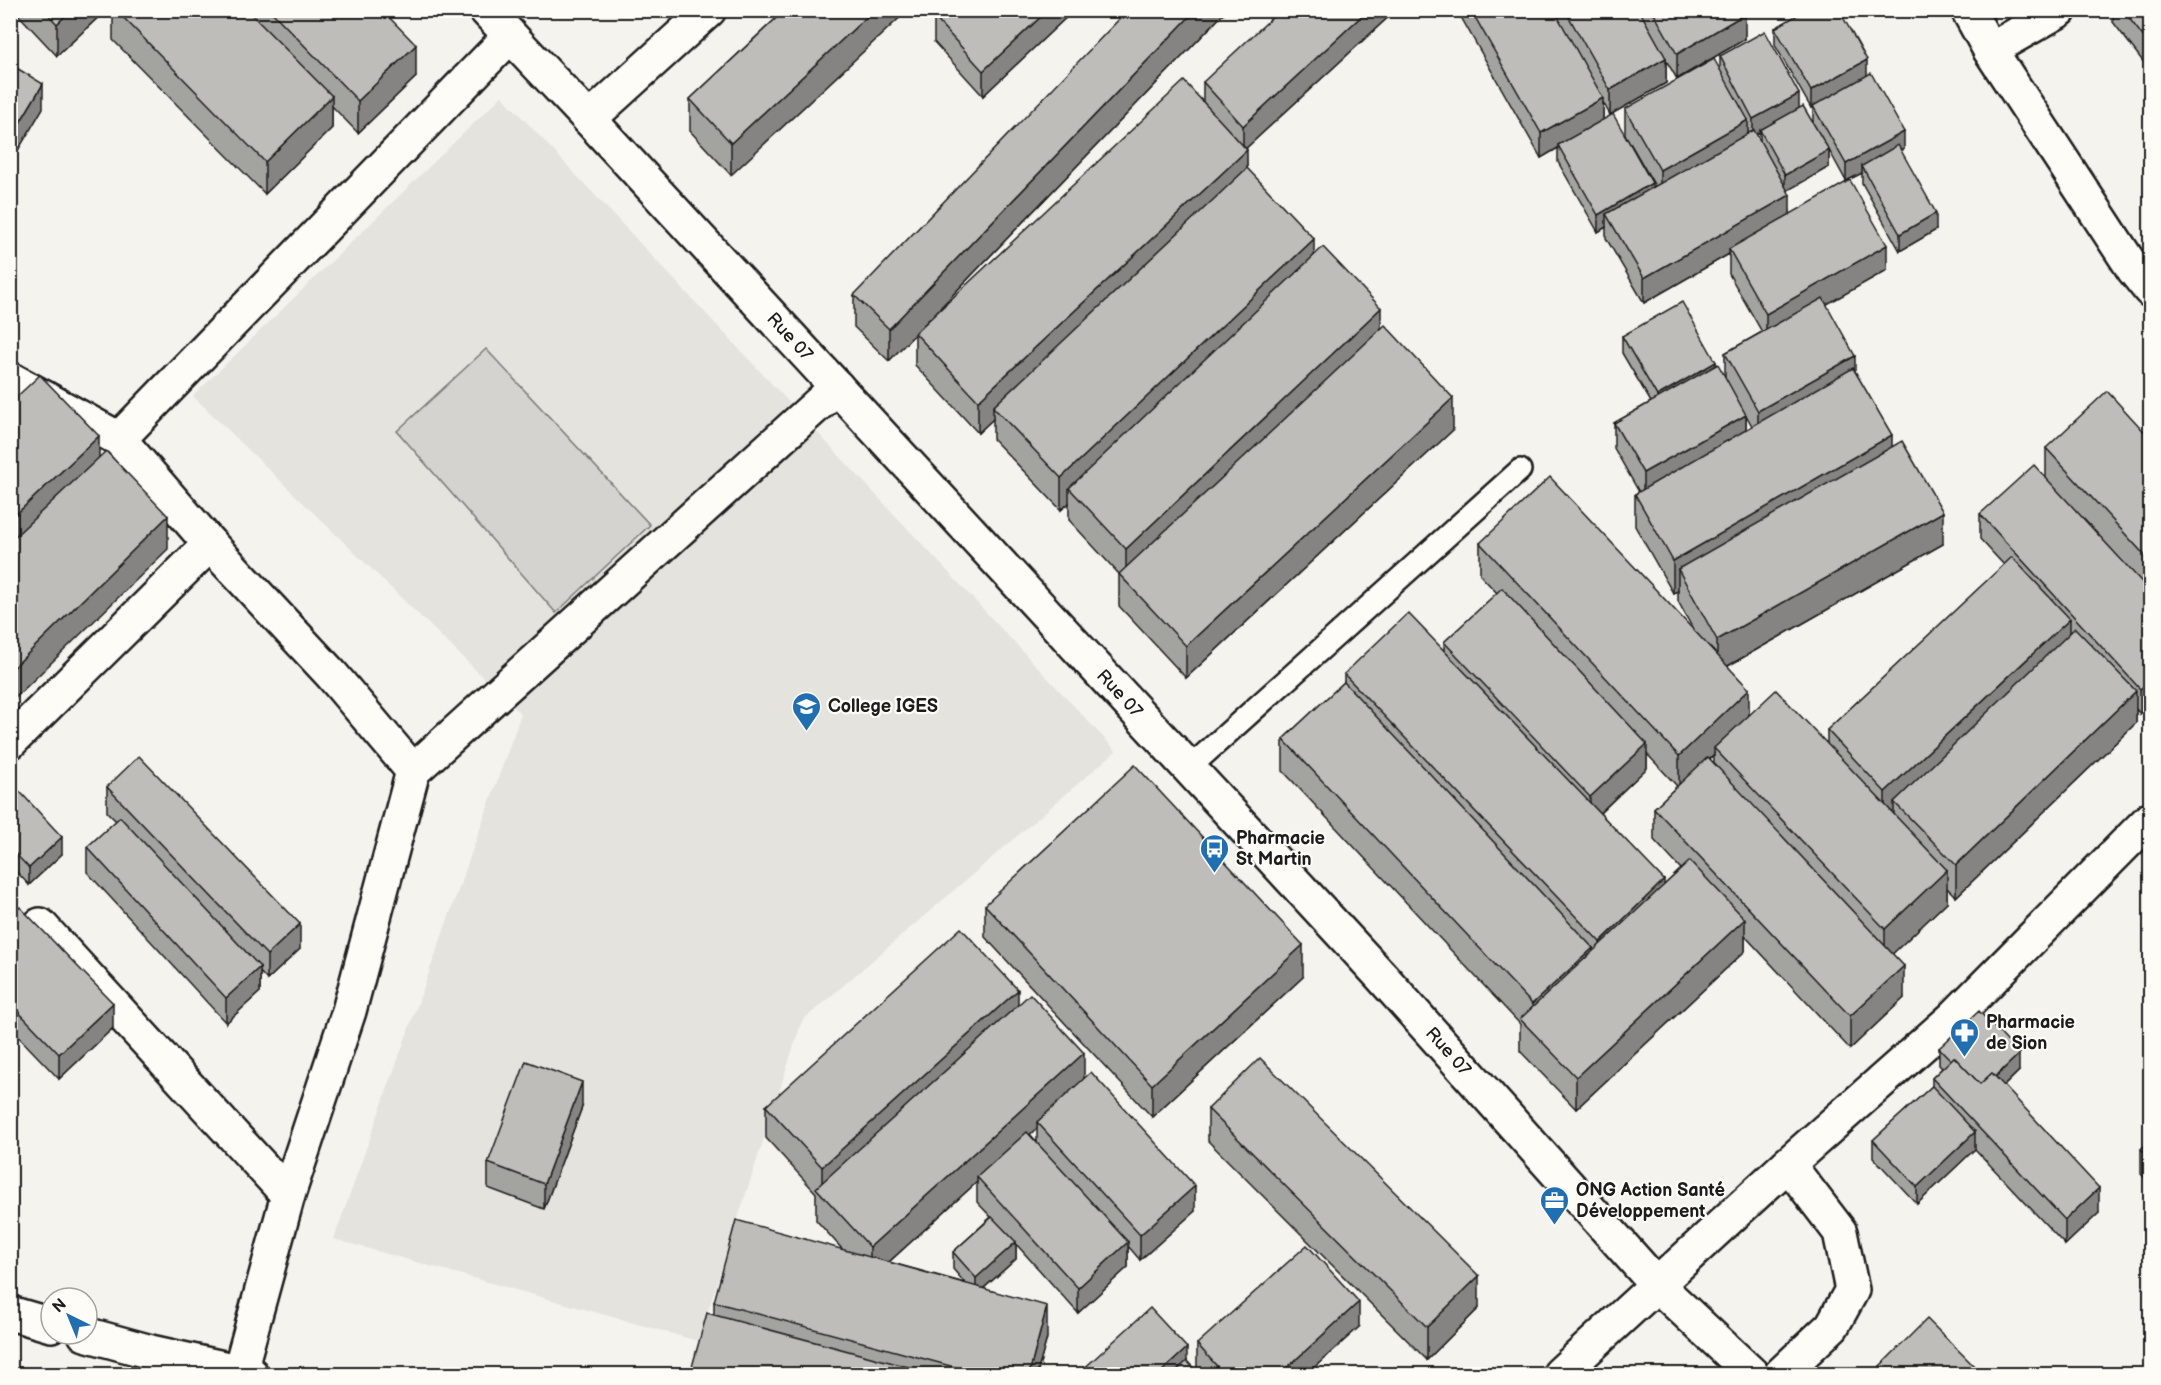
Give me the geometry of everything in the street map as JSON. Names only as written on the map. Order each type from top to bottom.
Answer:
[{"type":"street","name":"Rue 07","points":[[486,10],[1382,977],[1657,1285],[1752,1374]]},
{"type":"street","points":[[589,119],[709,10]]},
{"type":"street","points":[[1968,10],[1990,50],[2145,274]]},
{"type":"street","points":[[1990,50],[2060,10]]},
{"type":"street","points":[[119,439],[510,36]]},
{"type":"street","points":[[10,379],[119,439],[210,544],[332,675],[413,771]]},
{"type":"street","points":[[99,1338],[244,1373],[288,1195],[349,1011],[413,771],[628,579],[837,387]]},
{"type":"street","points":[[10,742],[210,544]]},
{"type":"street","points":[[1560,1374],[1788,1164],[1953,1018],[2151,819]]},
{"type":"street","points":[[40,925],[288,1195]]},
{"type":"street","points":[[1781,1374],[1832,1326],[1852,1290],[1840,1232],[1788,1164]]},
{"type":"street","points":[[10,1313],[39,1321]]},
{"type":"lane","points":[[1189,768],[1520,470]]},
{"type":"shaded area","name":"College IGES","points":[[502,96],[1116,751],[802,1021],[698,1341],[334,1239],[521,714],[193,396]]},
{"type":"shaded area","points":[[486,349],[650,525],[556,613],[397,431]]},
{"type":"building","points":[[44,10],[71,10],[57,24]]},
{"type":"building","points":[[116,10],[247,10],[332,96],[265,162]]},
{"type":"building","points":[[270,10],[382,10],[416,45],[358,101]]},
{"type":"building","points":[[785,10],[874,10],[731,143],[690,99]]},
{"type":"building","points":[[941,10],[1048,10],[983,71],[934,17]]},
{"type":"building","points":[[1128,10],[1196,10],[889,329],[854,295]]},
{"type":"building","points":[[1280,10],[1368,10],[1243,126],[1203,82]]},
{"type":"building","points":[[1471,10],[1554,10],[1603,98],[1541,133]]},
{"type":"building","points":[[1565,10],[1639,10],[1666,58],[1610,90]]},
{"type":"building","points":[[1652,10],[1743,10],[1745,14],[1677,54]]},
{"type":"building","points":[[1806,10],[1839,10],[1867,60],[1811,91],[1775,28]]},
{"type":"building","points":[[2123,10],[2151,10],[2151,47]]},
{"type":"building","points":[[1765,31],[1799,94],[1753,119],[1720,56]]},
{"type":"building","points":[[1714,59],[1748,120],[1660,170],[1625,109]]},
{"type":"building","points":[[10,64],[43,84],[10,139]]},
{"type":"building","points":[[1871,73],[1904,132],[1846,164],[1813,106]]},
{"type":"building","points":[[1184,81],[1247,150],[978,401],[915,333]]},
{"type":"building","points":[[1803,106],[1829,150],[1785,175],[1760,130]]},
{"type":"building","points":[[1613,114],[1652,183],[1598,215],[1558,145]]},
{"type":"building","points":[[1754,130],[1790,195],[1644,278],[1606,214]]},
{"type":"building","points":[[1898,145],[1936,213],[1900,234],[1862,166]]},
{"type":"building","points":[[1247,168],[1314,239],[1061,478],[993,407]]},
{"type":"building","points":[[1850,180],[1887,245],[1766,314],[1729,249]]},
{"type":"building","points":[[1323,247],[1381,308],[1126,549],[1069,488]]},
{"type":"building","points":[[1823,298],[1855,356],[1758,411],[1725,353]]},
{"type":"building","points":[[1682,302],[1716,362],[1657,396],[1622,336]]},
{"type":"building","points":[[1385,325],[1453,398],[1186,646],[1119,574]]},
{"type":"building","points":[[1718,364],[1746,415],[1643,473],[1614,423]]},
{"type":"building","points":[[1853,368],[1892,435],[1673,561],[1635,494]]},
{"type":"building","points":[[40,375],[99,436],[10,520],[10,403]]},
{"type":"building","points":[[2107,391],[2151,439],[2151,562],[2046,448]]},
{"type":"building","points":[[1902,441],[1943,512],[1717,640],[1678,569]]},
{"type":"building","points":[[106,451],[168,516],[10,671],[10,541]]},
{"type":"building","points":[[2034,465],[2151,592],[2151,680],[2140,689],[1980,514]]},
{"type":"building","points":[[1550,477],[1749,689],[1679,756],[1480,543]]},
{"type":"building","points":[[2012,557],[2070,619],[1885,792],[1827,730]]},
{"type":"building","points":[[1502,588],[1647,744],[1590,797],[1444,642]]},
{"type":"building","points":[[1408,613],[1664,880],[1600,942],[1344,674]]},
{"type":"building","points":[[2075,628],[2136,691],[1956,865],[1894,802]]},
{"type":"building","points":[[1344,682],[1593,948],[1532,1004],[1283,739]]},
{"type":"building","points":[[1776,690],[1947,870],[1885,929],[1714,748]]},
{"type":"building","points":[[139,756],[300,924],[267,955],[107,787]]},
{"type":"building","points":[[1708,757],[1904,966],[1850,1016],[1654,808]]},
{"type":"building","points":[[1135,765],[1303,945],[1152,1085],[985,905]]},
{"type":"building","points":[[10,781],[62,837],[29,868],[10,848]]},
{"type":"building","points":[[120,817],[260,967],[226,998],[87,847]]},
{"type":"building","points":[[1690,861],[1745,919],[1576,1077],[1520,1019]]},
{"type":"building","points":[[20,907],[113,1003],[59,1054],[10,1003],[10,916]]},
{"type":"building","points":[[961,928],[1018,990],[822,1167],[766,1106]]},
{"type":"building","points":[[1030,994],[1084,1053],[870,1247],[816,1188]]},
{"type":"building","points":[[1979,1011],[2019,1054],[1995,1077],[1992,1073],[1980,1084],[1954,1057],[1951,1060],[1939,1048]]},
{"type":"building","points":[[1954,1057],[1980,1084],[1992,1073],[2099,1188],[2065,1220],[1932,1078]]},
{"type":"building","points":[[1260,1058],[1479,1276],[1427,1327],[1208,1109]]},
{"type":"building","points":[[526,1061],[582,1082],[544,1184],[488,1163]]},
{"type":"building","points":[[1091,1072],[1195,1186],[1140,1235],[1037,1122]]},
{"type":"building","points":[[1932,1086],[1975,1132],[1917,1187],[1873,1140]]},
{"type":"building","points":[[1027,1132],[1128,1242],[1078,1288],[977,1177]]},
{"type":"building","points":[[2151,1140],[2151,1159],[2141,1149]]},
{"type":"building","points":[[992,1217],[1016,1242],[976,1278],[953,1252]]},
{"type":"building","points":[[736,1220],[1047,1306],[1029,1374],[980,1374],[714,1302]]},
{"type":"building","points":[[1307,1245],[1359,1302],[1280,1374],[1224,1374],[1197,1344]]},
{"type":"building","points":[[1150,1308],[1187,1348],[1159,1374],[1078,1374]]},
{"type":"building","points":[[707,1313],[934,1374],[690,1374]]},
{"type":"building","points":[[1927,1319],[1982,1374],[1888,1374],[1880,1366]]},
{"type":"building","points":[[1187,1361],[1199,1374],[1173,1374]]},
{"type":"place","name":"College IGES","points":[[807,732]]},
{"type":"place","name":"Pharmacie St Martin","points":[[1215,874]]},
{"type":"place","name":"Pharmacie de Sion","points":[[1965,1058]]},
{"type":"place","name":"ONG Action Santé Développement","points":[[1555,1226]]}]
